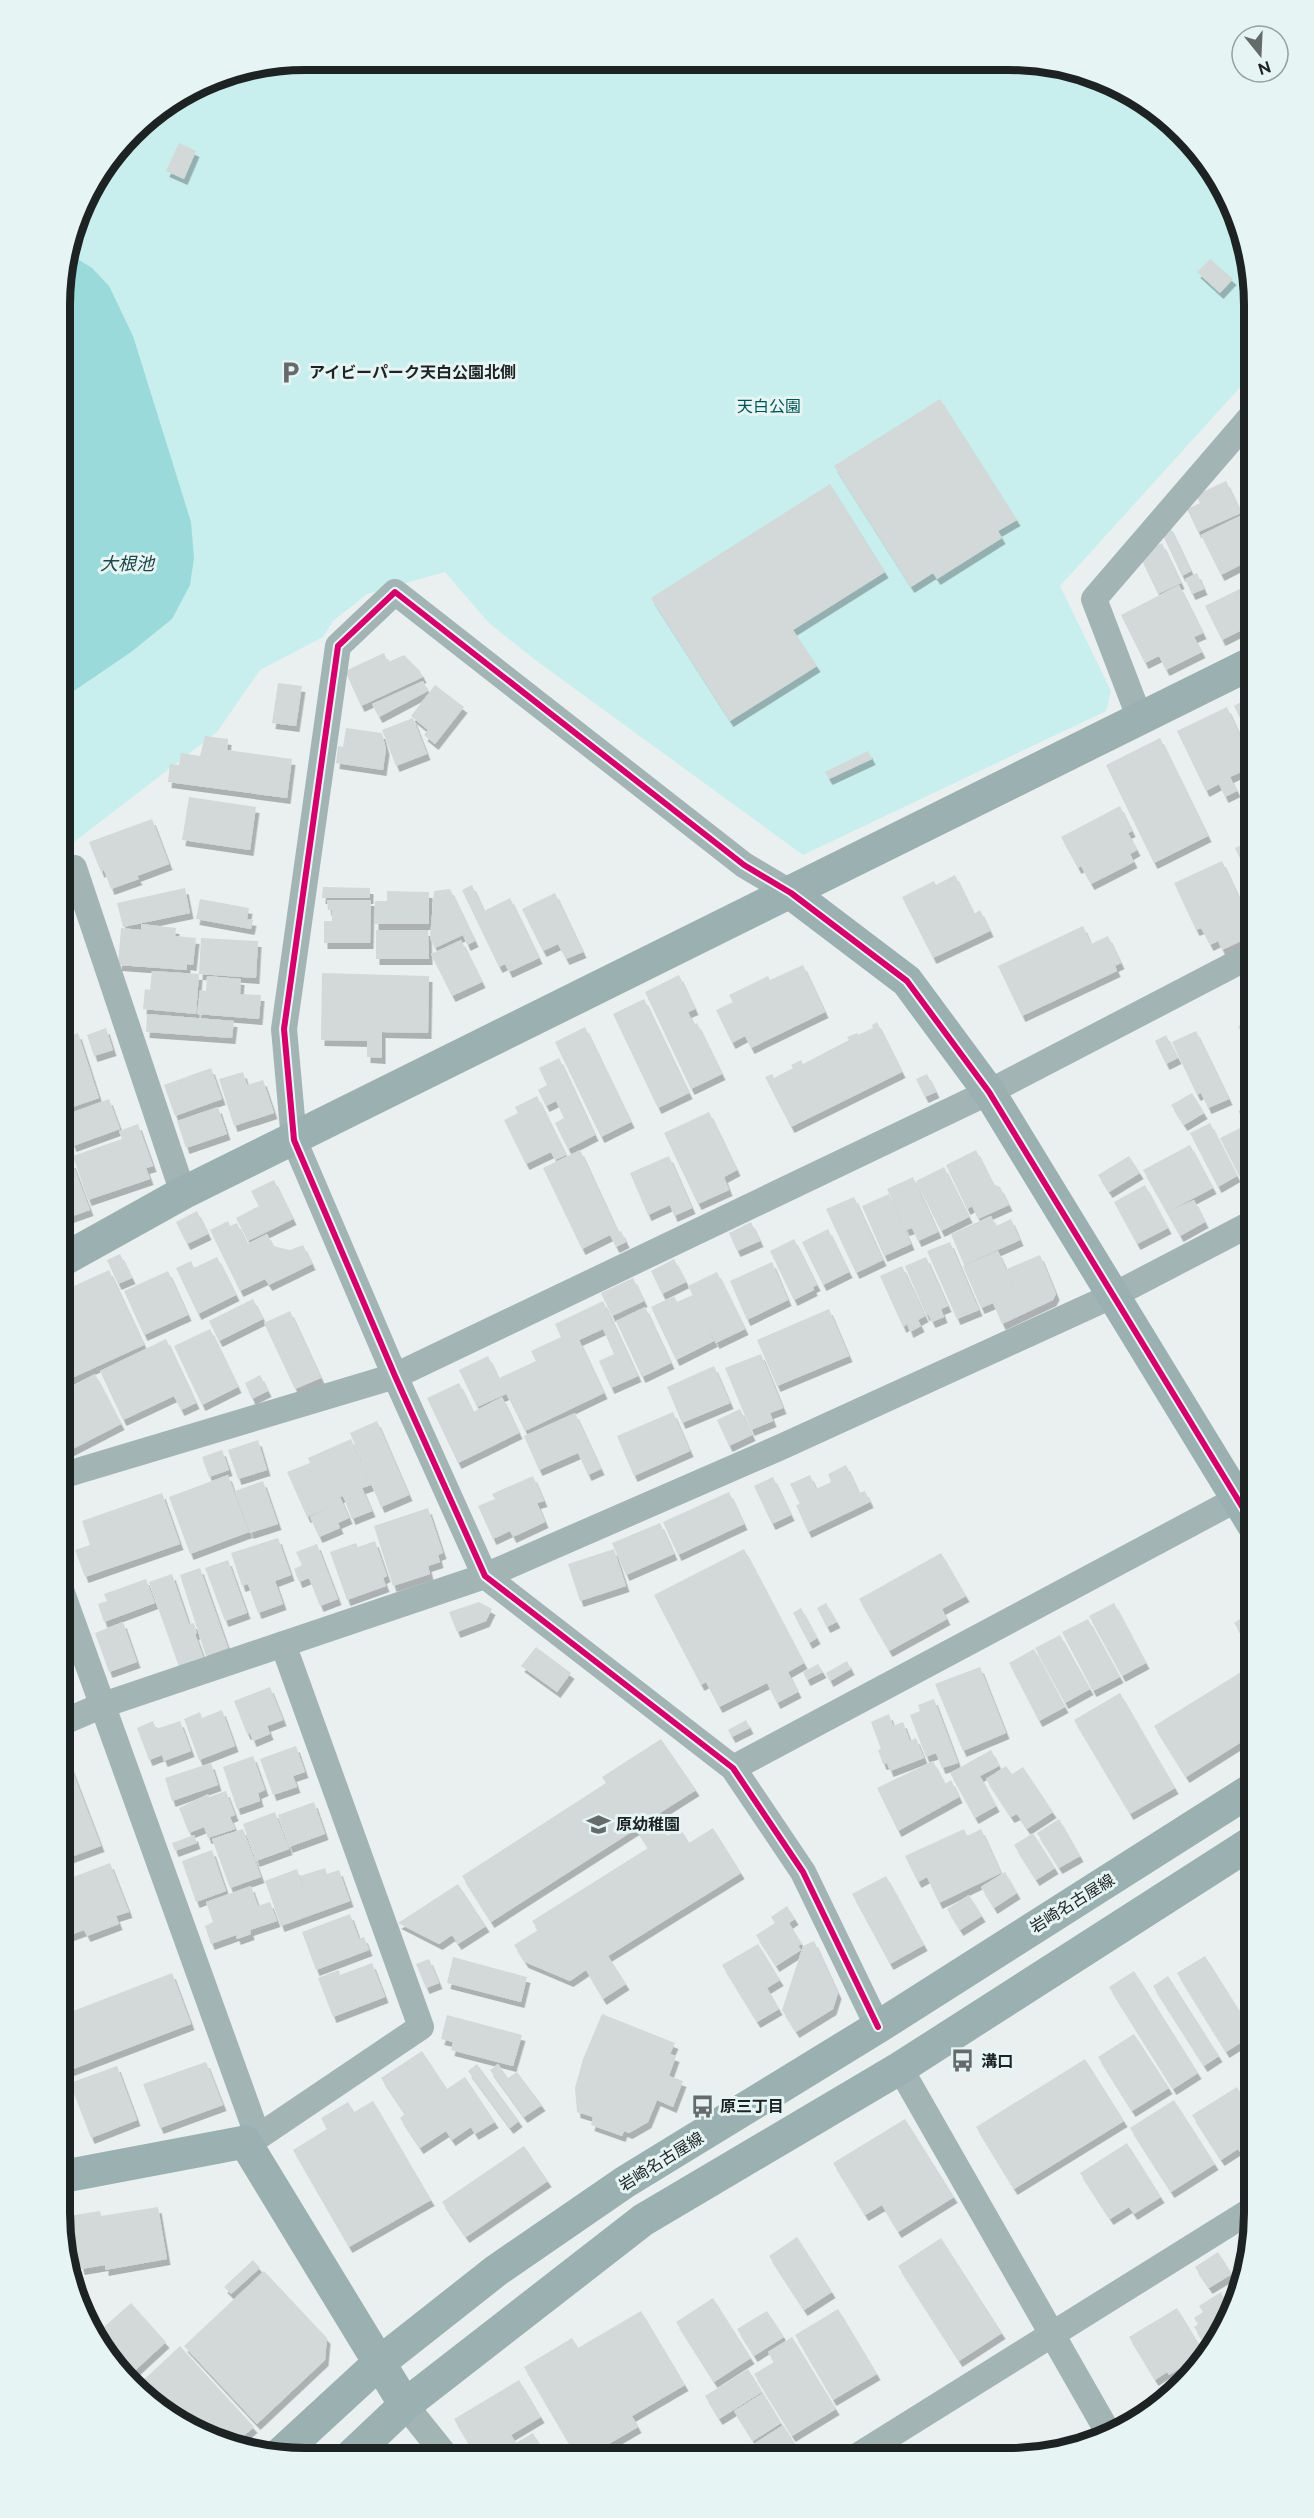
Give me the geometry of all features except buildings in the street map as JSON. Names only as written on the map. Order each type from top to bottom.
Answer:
[{"type":"street","points":[[1140,719],[1094,599],[1244,425]]},
{"type":"street","points":[[878,2027],[803,1872],[733,1768],[485,1576],[395,1376],[294,1140],[284,1029],[338,646],[395,592],[744,865],[791,892],[907,981],[989,1092],[1114,1295],[1244,1491]]},
{"type":"street","points":[[70,1256],[183,1193],[294,1140],[1244,667]]},
{"type":"street","points":[[70,871],[74,868],[183,1193]]},
{"type":"street","points":[[70,1473],[395,1376],[989,1092],[1244,959]]},
{"type":"street","points":[[70,1719],[103,1705],[485,1576],[781,1447],[1114,1295],[1244,1227]]},
{"type":"street","points":[[733,1768],[1244,1495]]},
{"type":"street","points":[[70,1615],[252,2139],[379,2363],[405,2405],[440,2448]]},
{"type":"street","points":[[70,2175],[252,2139],[421,2027],[283,1644]]},
{"type":"street","name":"岩崎名古屋線","points":[[288,2447],[379,2363],[497,2270],[625,2182],[878,2027],[1244,1794]]},
{"type":"street","points":[[359,2448],[405,2405],[644,2220],[900,2068],[1244,1847]]},
{"type":"street","points":[[900,2068],[1105,2427]]},
{"type":"street","points":[[870,2448],[1244,2215]]},
{"type":"green space","name":"天白公園","points":[[305,70],[1024,71],[1070,78],[1099,88],[1139,110],[1164,129],[1185,150],[1204,175],[1219,201],[1236,244],[1239,259],[1244,305],[1244,383],[1060,586],[1111,691],[1106,711],[803,855],[534,659],[489,623],[445,572],[367,594],[333,621],[323,637],[260,670],[217,732],[70,845],[70,305],[75,259],[88,215],[119,162],[139,139],[162,119],[201,95],[244,78]]},
{"type":"water","name":"大根池","points":[[75,258],[92,268],[109,286],[133,336],[191,522],[194,558],[190,585],[172,619],[131,652],[70,694],[70,305]]},
{"type":"cycle path","points":[[878,2027],[803,1872],[733,1768],[485,1576],[395,1376],[294,1140],[284,1029],[338,646],[395,592],[744,865],[791,893],[907,981],[989,1092],[1244,1510]]},
{"type":"place","name":"アイビーパーク天白公園北側","points":[[291,372]]},
{"type":"place","name":"原幼稚園","points":[[598,1824]]},
{"type":"place","name":"溝口","points":[[963,2061]]},
{"type":"place","name":"原三丁目","points":[[702,2106]]}]
